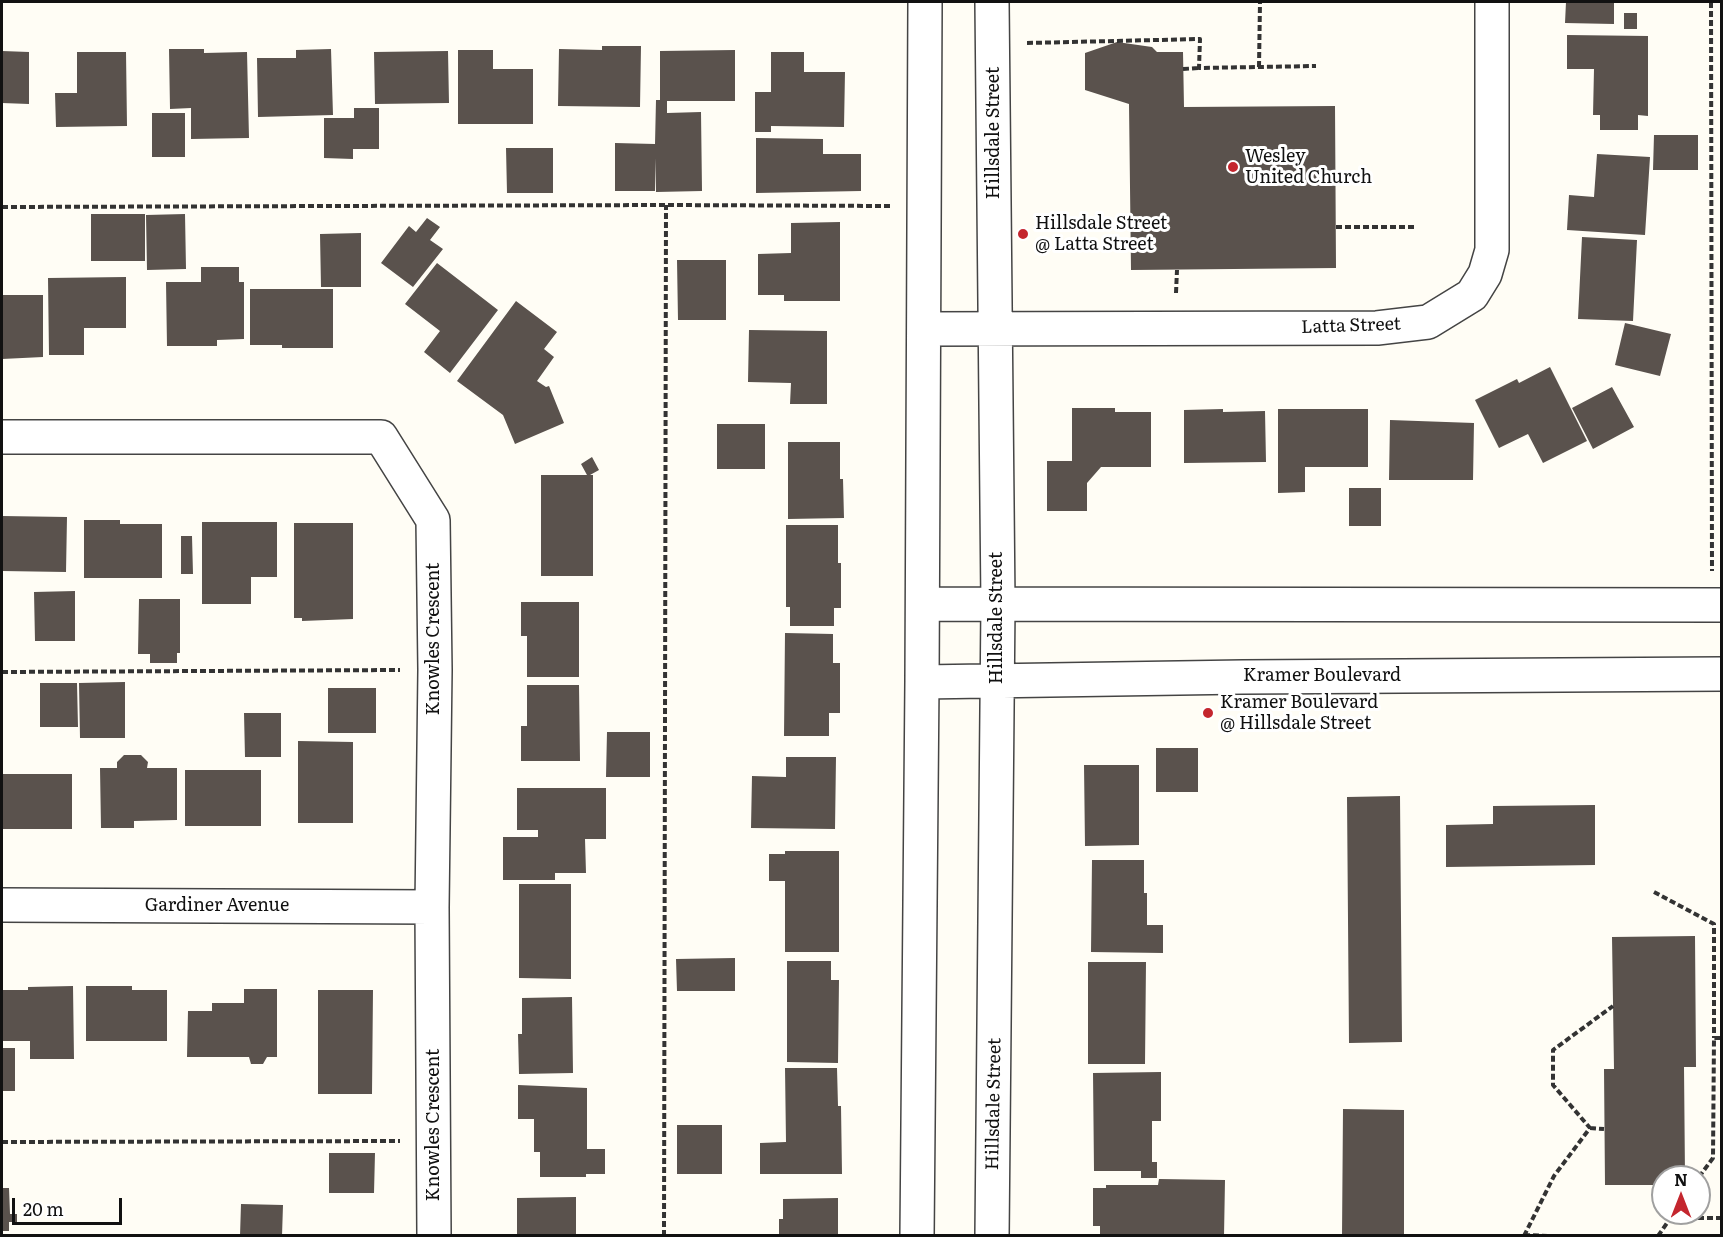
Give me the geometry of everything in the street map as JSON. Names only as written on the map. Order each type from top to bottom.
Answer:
[{"type":"street","points":[[916,1236],[923,604],[925,2]]},
{"type":"street","name":"Hillsdale Street","points":[[992,2],[998,604],[992,1236]]},
{"type":"street","name":"Latta Street","points":[[924,329],[1377,328],[1428,322],[1472,295],[1485,274],[1492,250],[1492,2]]},
{"type":"street","name":"Knowles Crescent","points":[[2,437],[381,437],[433,520],[434,1236]]},
{"type":"street","points":[[923,604],[1717,605]]},
{"type":"street","name":"Kramer Boulevard","points":[[922,682],[1722,674]]},
{"type":"street","name":"Gardiner Avenue","points":[[2,904],[432,908]]},
{"type":"path","points":[[1259,67],[1260,2]]},
{"type":"path","points":[[1711,2],[1717,605]]},
{"type":"path","points":[[993,44],[1200,39],[1199,68]]},
{"type":"path","points":[[1183,69],[1316,66]]},
{"type":"path","points":[[2,207],[666,205],[925,207]]},
{"type":"path","points":[[664,1236],[666,205]]},
{"type":"path","points":[[1336,227],[1417,227]]},
{"type":"path","points":[[2,672],[435,670]]},
{"type":"path","points":[[1654,892],[1714,924],[1713,1158],[1708,1165]]},
{"type":"path","points":[[1604,1129],[1590,1128],[1552,1085],[1552,1050],[1613,1006]]},
{"type":"path","points":[[1714,1038],[1722,1038]]},
{"type":"path","points":[[1550,1236],[1524,1235],[1554,1176],[1590,1128]]},
{"type":"path","points":[[2,1142],[434,1141]]},
{"type":"building","points":[[1566,2],[1614,2],[1614,24],[1565,23]]},
{"type":"building","points":[[1624,13],[1637,13],[1637,29],[1624,29]]},
{"type":"building","points":[[1567,35],[1648,36],[1648,116],[1638,115],[1638,130],[1600,130],[1600,115],[1593,115],[1594,69],[1567,69]]},
{"type":"building","name":"Wesley United Church","points":[[1117,42],[1152,47],[1157,52],[1183,52],[1184,107],[1335,106],[1336,268],[1131,270],[1129,104],[1085,90],[1085,53]]},
{"type":"building","points":[[602,46],[641,46],[640,107],[558,106],[559,49],[602,50]]},
{"type":"building","points":[[169,49],[204,49],[204,53],[247,52],[249,138],[191,139],[191,108],[170,109]]},
{"type":"building","points":[[331,49],[333,115],[258,117],[257,58],[296,58],[296,50]]},
{"type":"building","points":[[458,50],[493,50],[493,69],[533,69],[533,124],[458,124]]},
{"type":"building","points":[[735,50],[735,101],[667,101],[667,113],[701,112],[702,191],[656,192],[656,158],[655,191],[615,191],[615,143],[655,144],[656,100],[660,100],[660,51]]},
{"type":"building","points":[[2,51],[29,52],[29,104],[2,103]]},
{"type":"building","points":[[448,51],[449,103],[375,104],[374,52]]},
{"type":"building","points":[[77,52],[126,52],[127,126],[56,127],[55,93],[77,93]]},
{"type":"building","points":[[771,52],[804,52],[804,72],[845,72],[844,127],[771,126],[771,132],[755,132],[755,92],[771,92]]},
{"type":"building","points":[[354,108],[379,108],[379,149],[353,149],[353,159],[324,158],[324,118],[354,118]]},
{"type":"building","points":[[152,113],[185,113],[185,157],[152,157]]},
{"type":"building","points":[[1654,135],[1698,135],[1698,170],[1653,170]]},
{"type":"building","points":[[756,138],[823,139],[823,154],[861,154],[861,191],[756,193]]},
{"type":"building","points":[[506,148],[553,148],[553,193],[507,193]]},
{"type":"building","points":[[1597,154],[1650,157],[1645,235],[1567,230],[1569,195],[1594,197]]},
{"type":"building","points":[[91,214],[145,214],[145,261],[91,261]]},
{"type":"building","points":[[185,214],[186,269],[147,270],[146,215]]},
{"type":"building","points":[[427,218],[440,227],[430,240],[443,249],[413,287],[381,263],[409,226],[416,232]]},
{"type":"building","points":[[840,222],[840,301],[784,301],[784,295],[758,295],[758,254],[791,253],[791,223]]},
{"type":"building","points":[[361,233],[361,287],[321,287],[320,234]]},
{"type":"building","points":[[1582,237],[1637,240],[1633,321],[1578,319]]},
{"type":"building","points":[[677,260],[726,260],[726,320],[678,320]]},
{"type":"building","points":[[437,263],[498,310],[450,373],[424,352],[440,331],[405,304]]},
{"type":"building","points":[[201,267],[239,267],[239,282],[244,282],[244,339],[217,340],[217,346],[167,346],[166,282],[201,282]]},
{"type":"building","points":[[126,277],[126,328],[84,328],[84,355],[49,355],[48,278]]},
{"type":"building","points":[[250,289],[333,289],[333,348],[282,348],[282,345],[250,345]]},
{"type":"building","points":[[2,295],[43,295],[43,357],[2,359]]},
{"type":"building","points":[[516,301],[557,332],[544,349],[554,357],[537,381],[546,387],[549,386],[564,423],[515,444],[503,415],[457,381]]},
{"type":"building","points":[[1625,323],[1671,334],[1660,376],[1615,365]]},
{"type":"building","points":[[749,330],[827,331],[827,404],[790,404],[791,383],[748,382]]},
{"type":"building","points":[[1550,367],[1587,441],[1543,463],[1528,434],[1499,448],[1475,400],[1517,379],[1519,383]]},
{"type":"building","points":[[1612,387],[1634,427],[1593,449],[1572,408]]},
{"type":"building","points":[[1072,408],[1115,408],[1115,412],[1151,412],[1151,467],[1101,467],[1087,483],[1087,511],[1047,511],[1047,461],[1072,461]]},
{"type":"building","points":[[1223,409],[1223,412],[1265,411],[1266,462],[1184,463],[1184,410]]},
{"type":"building","points":[[1278,409],[1368,409],[1368,467],[1305,467],[1305,492],[1278,493]]},
{"type":"building","points":[[1390,420],[1474,423],[1473,480],[1389,480]]},
{"type":"building","points":[[717,424],[765,424],[765,469],[717,469]]},
{"type":"building","points":[[788,442],[840,442],[840,479],[843,479],[844,518],[788,519]]},
{"type":"building","points":[[592,457],[599,470],[590,475],[593,475],[593,576],[541,576],[541,475],[587,475],[581,464]]},
{"type":"building","points":[[1349,488],[1381,488],[1381,526],[1349,526]]},
{"type":"building","points":[[2,516],[67,517],[66,572],[2,571]]},
{"type":"building","points":[[84,520],[120,520],[120,524],[162,524],[162,578],[84,578]]},
{"type":"building","points":[[202,522],[277,522],[277,577],[251,577],[251,604],[202,604]]},
{"type":"building","points":[[294,523],[353,523],[353,619],[302,621],[302,618],[294,618]]},
{"type":"building","points":[[786,525],[838,525],[841,608],[834,608],[834,626],[790,626],[790,607],[786,607]]},
{"type":"building","points":[[181,536],[192,536],[193,574],[181,574]]},
{"type":"building","points":[[75,591],[75,641],[35,641],[34,592]]},
{"type":"building","points":[[139,599],[180,599],[180,653],[177,653],[177,663],[150,663],[150,654],[138,654]]},
{"type":"building","points":[[521,602],[579,602],[579,677],[527,677],[527,636],[521,636]]},
{"type":"building","points":[[785,633],[833,634],[833,663],[840,663],[840,713],[829,713],[829,736],[784,736]]},
{"type":"building","points":[[125,682],[125,738],[80,738],[79,683]]},
{"type":"building","points":[[40,683],[77,683],[78,727],[40,727]]},
{"type":"building","points":[[527,685],[579,685],[580,761],[521,761],[521,726],[527,726]]},
{"type":"building","points":[[328,688],[376,688],[376,733],[328,733]]},
{"type":"building","points":[[244,713],[281,713],[281,757],[245,757]]},
{"type":"building","points":[[607,732],[650,732],[650,777],[606,777]]},
{"type":"building","points":[[298,741],[353,742],[353,823],[298,823]]},
{"type":"building","points":[[1156,748],[1198,748],[1198,792],[1156,792]]},
{"type":"building","points":[[124,755],[141,755],[148,762],[147,768],[177,768],[177,820],[134,821],[134,828],[101,828],[100,768],[117,768],[117,762]]},
{"type":"building","points":[[786,757],[836,757],[835,829],[751,828],[752,776],[786,777]]},
{"type":"building","points":[[1084,765],[1139,765],[1139,845],[1085,846]]},
{"type":"building","points":[[185,770],[261,770],[261,826],[185,826]]},
{"type":"building","points":[[2,774],[72,774],[72,829],[2,829]]},
{"type":"building","points":[[517,788],[606,788],[606,839],[585,839],[586,873],[555,873],[555,880],[503,880],[503,837],[538,837],[538,830],[517,830]]},
{"type":"building","points":[[1400,796],[1402,1042],[1349,1043],[1347,797]]},
{"type":"building","points":[[1595,805],[1595,865],[1446,867],[1446,825],[1493,824],[1493,806]]},
{"type":"building","points":[[785,851],[839,851],[839,952],[785,952],[785,881],[769,881],[769,854],[785,854]]},
{"type":"building","points":[[1092,860],[1144,860],[1147,925],[1163,925],[1163,953],[1091,952]]},
{"type":"building","points":[[519,884],[571,884],[571,979],[519,978]]},
{"type":"building","points":[[1695,936],[1696,1067],[1684,1067],[1685,1165],[1651,1165],[1651,1185],[1605,1185],[1604,1069],[1614,1069],[1612,937]]},
{"type":"building","points":[[735,958],[735,991],[677,991],[676,959]]},
{"type":"building","points":[[787,961],[831,961],[831,980],[839,980],[838,1063],[787,1062]]},
{"type":"building","points":[[1088,962],[1146,962],[1145,1064],[1088,1064]]},
{"type":"building","points":[[73,986],[74,1059],[30,1059],[30,1041],[2,1041],[2,990]]},
{"type":"building","points":[[86,986],[132,986],[132,990],[167,990],[167,1041],[86,1041]]},
{"type":"building","points":[[244,989],[277,989],[277,1057],[267,1057],[263,1064],[251,1064],[249,1057],[187,1057],[188,1011],[212,1011],[212,1003],[244,1003]]},
{"type":"building","points":[[318,990],[373,990],[372,1094],[318,1094]]},
{"type":"building","points":[[572,997],[573,1073],[519,1074],[518,1034],[522,1034],[522,998]]},
{"type":"building","points":[[2,1048],[15,1048],[15,1091],[2,1091]]},
{"type":"building","points":[[785,1068],[837,1068],[838,1106],[841,1106],[842,1174],[760,1174],[760,1143],[786,1142]]},
{"type":"building","points":[[1161,1072],[1161,1121],[1152,1121],[1152,1162],[1157,1162],[1157,1178],[1141,1178],[1141,1171],[1094,1171],[1093,1073]]},
{"type":"building","points":[[518,1085],[587,1088],[587,1149],[605,1149],[605,1174],[586,1174],[586,1177],[540,1177],[540,1152],[534,1152],[534,1119],[518,1119]]},
{"type":"building","points":[[1343,1109],[1404,1110],[1404,1236],[1342,1236]]},
{"type":"building","points":[[677,1125],[722,1125],[722,1174],[677,1174]]},
{"type":"building","points":[[329,1153],[375,1153],[374,1193],[329,1193]]},
{"type":"building","points":[[1159,1179],[1225,1180],[1224,1236],[1100,1236],[1100,1226],[1093,1226],[1093,1188],[1106,1188],[1106,1185],[1158,1185]]},
{"type":"building","points":[[2,1188],[9,1188],[10,1214],[17,1214],[17,1222],[9,1222],[9,1231],[2,1231]]},
{"type":"building","points":[[576,1197],[576,1236],[517,1236],[517,1198]]},
{"type":"building","points":[[838,1198],[838,1236],[779,1236],[779,1219],[783,1219],[783,1199]]},
{"type":"building","points":[[241,1204],[283,1205],[282,1236],[240,1236]]},
{"type":"place","name":"Wesley United Church","points":[[1233,167]]},
{"type":"place","name":"Hillsdale Street @ Latta Street","points":[[1023,234]]},
{"type":"place","name":"Kramer Boulevard @ Hillsdale Street","points":[[1208,713]]}]
